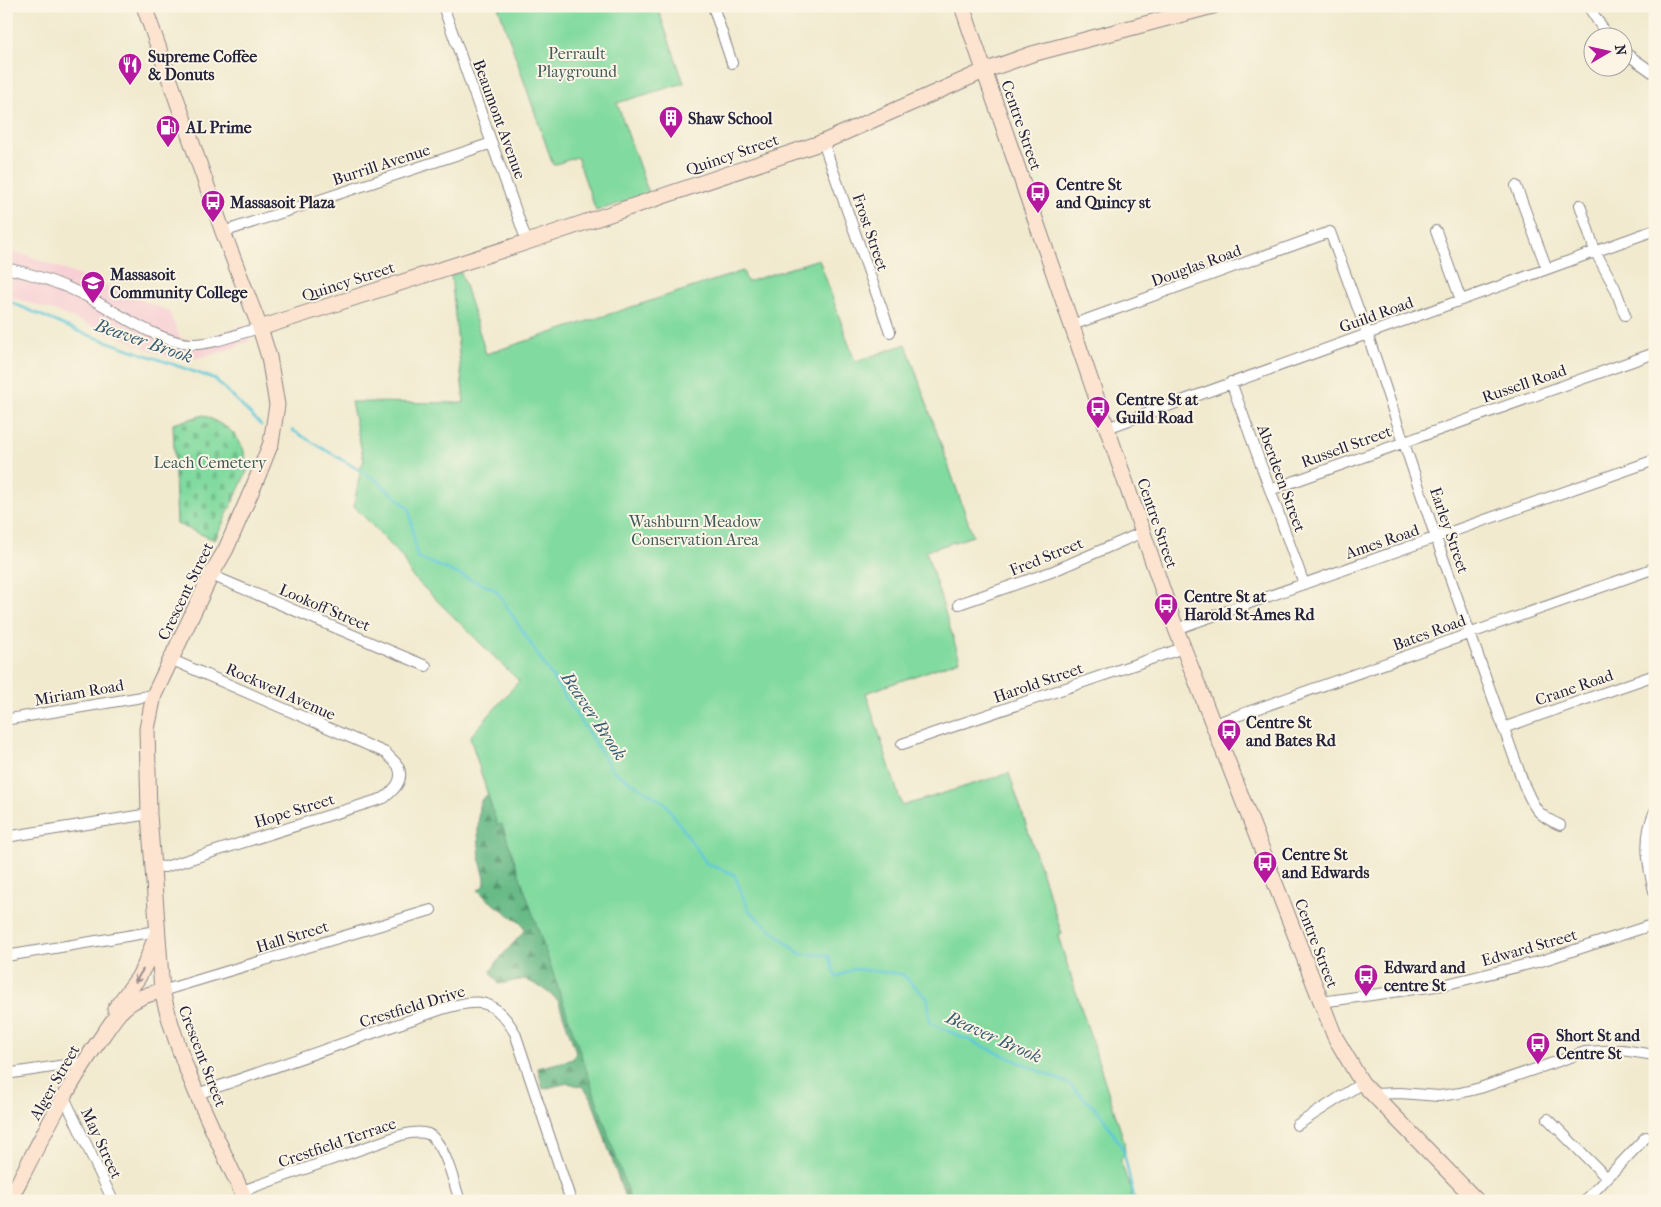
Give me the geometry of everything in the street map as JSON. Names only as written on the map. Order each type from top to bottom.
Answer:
[{"type":"main road","name":"Crescent Street","points":[[144,6],[223,232],[260,328],[274,376],[277,406],[271,443],[256,483],[226,549],[211,575],[154,695],[147,729],[149,814],[162,990],[173,1033],[197,1094],[244,1196]]},
{"type":"main road","name":"Centre Street","points":[[962,6],[1176,629],[1334,1036],[1362,1083],[1477,1201]]},
{"type":"main road","name":"Quincy Street","points":[[260,328],[528,242],[823,142],[984,71],[1032,54],[1213,6]]},
{"type":"main road","points":[[104,1035],[108,1018],[138,978],[145,965],[157,932]]},
{"type":"main road","name":"Alger Street","points":[[9,1201],[64,1097],[85,1062],[119,1013],[133,1001],[162,990]]},
{"type":"street","name":"Beaumont Avenue","points":[[444,6],[528,242]]},
{"type":"street","points":[[713,6],[732,63]]},
{"type":"street","points":[[1588,6],[1603,28]]},
{"type":"street","points":[[1634,60],[1655,74]]},
{"type":"street","points":[[1643,67],[1655,64]]},
{"type":"street","name":"Frost Street","points":[[823,142],[890,332]]},
{"type":"street","name":"Burrill Avenue","points":[[223,232],[492,143]]},
{"type":"street","points":[[1516,186],[1547,269]]},
{"type":"street","points":[[1580,205],[1595,251],[1615,288],[1625,315]]},
{"type":"street","name":"Guild Road","points":[[1107,428],[1655,230]]},
{"type":"street","points":[[1436,231],[1461,300]]},
{"type":"street","name":"Douglas Road","points":[[1072,325],[1330,232]]},
{"type":"street","name":"Earley Street","points":[[1330,232],[1524,785],[1536,810],[1546,819],[1560,825]]},
{"type":"street","points":[[6,268],[52,280],[113,310],[158,336],[178,343],[209,342],[260,328]]},
{"type":"street","name":"Russell Road","points":[[1404,441],[1655,353]]},
{"type":"street","name":"Aberdeen Street","points":[[1231,382],[1304,584]]},
{"type":"street","name":"Russell Street","points":[[1270,490],[1404,441]]},
{"type":"street","name":"Ames Road","points":[[1176,629],[1655,460]]},
{"type":"street","name":"Fred Street","points":[[959,604],[1051,572],[1142,532]]},
{"type":"street","name":"Bates Road","points":[[1214,724],[1655,568]]},
{"type":"street","name":"Lookoff Street","points":[[211,575],[426,666]]},
{"type":"street","name":"Harold Street","points":[[902,744],[1183,648]]},
{"type":"street","name":"Rockwell Avenue","points":[[170,660],[379,751]]},
{"type":"street","name":"Crane Road","points":[[1503,728],[1655,675]]},
{"type":"street","name":"Miriam Road","points":[[10,719],[154,695]]},
{"type":"street","name":"Hope Street","points":[[153,866],[165,867],[384,798],[397,788],[400,778],[398,766],[386,754],[379,751]]},
{"type":"street","points":[[1655,811],[1650,823],[1647,842],[1655,895]]},
{"type":"street","points":[[6,837],[149,814]]},
{"type":"street","name":"Hall Street","points":[[162,990],[431,910]]},
{"type":"street","name":"Edward Street","points":[[1321,1002],[1443,986],[1541,962],[1655,924]]},
{"type":"street","points":[[6,956],[157,932]]},
{"type":"street","name":"Crestfield Drive","points":[[197,1094],[442,1010],[471,1002],[483,1003],[493,1007],[501,1014],[515,1033],[571,1201]]},
{"type":"street","points":[[1374,1094],[1400,1093],[1439,1096],[1460,1093],[1585,1052],[1622,1050],[1655,1055]]},
{"type":"street","points":[[6,1074],[85,1062]]},
{"type":"street","points":[[1297,1125],[1362,1083]]},
{"type":"street","name":"May Street","points":[[64,1097],[113,1201]]},
{"type":"street","points":[[1548,1119],[1607,1178]]},
{"type":"street","name":"Crestfield Terrace","points":[[244,1196],[401,1135],[419,1133],[428,1134],[442,1148],[460,1201]]},
{"type":"street","points":[[1585,1201],[1646,1137]]},
{"type":"shaded area","name":"Massasoit Community College","points":[[6,251],[27,255],[169,311],[180,338],[190,340],[207,339],[244,325],[250,341],[225,351],[198,358],[168,357],[60,313],[6,295]]},
{"type":"green space","name":"Perrault Playground","points":[[498,6],[657,6],[684,83],[617,103],[649,194],[596,211],[577,157],[553,165]]},
{"type":"green space","name":"Washburn Meadow Conservation Area","points":[[819,259],[855,362],[906,344],[973,536],[926,551],[960,660],[866,693],[902,806],[1009,773],[1062,934],[1058,936],[1124,1141],[1125,1153],[1120,1161],[1132,1191],[1131,1201],[631,1201],[502,824],[497,825],[470,737],[519,681],[411,575],[402,557],[354,506],[361,467],[364,461],[351,402],[464,403],[451,275],[461,272],[486,354],[743,271],[747,282]]},
{"type":"green space","name":"Leach Cemetery","points":[[204,415],[229,429],[236,436],[243,448],[248,469],[215,540],[177,524],[173,424]]},
{"type":"green space","points":[[497,788],[709,1201],[626,1201],[591,1097],[583,1087],[568,1083],[543,1089],[538,1068],[573,1059],[576,1052],[558,1000],[542,988],[525,979],[499,984],[491,972],[502,956],[525,930],[522,924],[487,899],[478,890],[485,885],[480,860],[479,806],[482,799]]},
{"type":"waterway","name":"Beaver Brook","points":[[6,300],[77,331],[215,379],[261,425]]},
{"type":"waterway","name":"Beaver Brook","points":[[292,430],[376,480],[409,508],[417,557],[496,590],[613,771],[665,803],[707,864],[734,874],[749,911],[800,954],[828,955],[836,977],[854,969],[902,974],[928,999],[930,1023],[1069,1084],[1100,1113],[1123,1149],[1135,1201]]},
{"type":"place","name":"Supreme Coffee & Donuts","points":[[130,86]]},
{"type":"place","name":"Shaw School","points":[[671,139]]},
{"type":"place","name":"AL Prime","points":[[168,148]]},
{"type":"place","name":"Centre St and Quincy st","points":[[1038,214]]},
{"type":"place","name":"Massasoit Plaza","points":[[213,223]]},
{"type":"place","name":"Massasoit Community College","points":[[93,304]]},
{"type":"place","name":"Centre St at Guild Road","points":[[1098,429]]},
{"type":"place","name":"Centre St at Harold St-Ames Rd","points":[[1166,626]]},
{"type":"place","name":"Centre St and Bates Rd","points":[[1229,752]]},
{"type":"place","name":"Centre St and Edwards","points":[[1265,884]]},
{"type":"place","name":"Edward and centre St","points":[[1366,997]]},
{"type":"place","name":"Short St and Centre St","points":[[1538,1065]]}]
